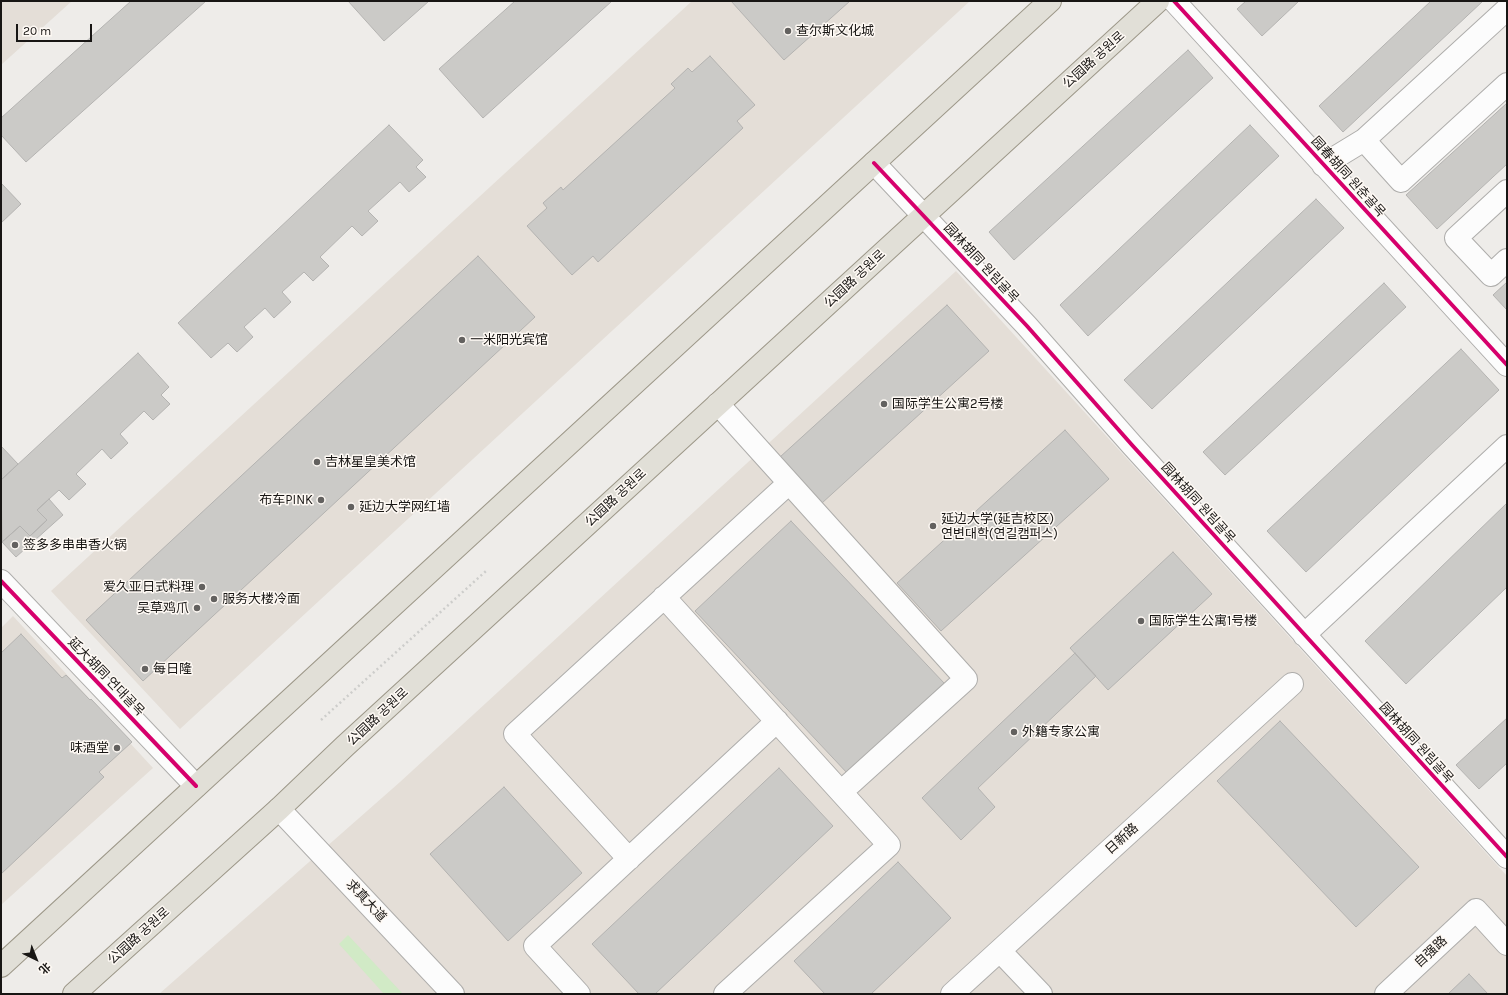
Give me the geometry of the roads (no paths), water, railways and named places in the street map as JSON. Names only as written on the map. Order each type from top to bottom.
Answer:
[{"type":"main road","points":[[1,966],[1050,1]]},
{"type":"main road","name":"公园路 공원로","points":[[74,994],[279,808],[1158,1]]},
{"type":"street","name":"园春胡同 원춘골목","points":[[1174,1],[1323,166],[1507,365]]},
{"type":"street","points":[[1323,166],[1364,140],[1507,9]]},
{"type":"street","points":[[1364,140],[1401,181],[1507,84]]},
{"type":"street","name":"园林胡同 원림골목","points":[[874,163],[1027,326],[1304,635],[1507,857]]},
{"type":"street","points":[[1507,191],[1456,238],[1491,275],[1507,260]]},
{"type":"street","points":[[718,404],[966,678],[841,792]]},
{"type":"street","points":[[1304,635],[1507,446]]},
{"type":"street","points":[[629,859],[515,734],[789,483]]},
{"type":"street","name":"延大胡同 연대골목","points":[[1,581],[196,786]]},
{"type":"street","points":[[664,597],[889,845],[725,994]]},
{"type":"street","name":"日新路","points":[[952,994],[1292,684]]},
{"type":"street","points":[[580,994],[535,946],[777,721]]},
{"type":"street","name":"求真大道","points":[[279,808],[453,994]]},
{"type":"street","name":"自强路","points":[[1386,994],[1476,910],[1507,944]]},
{"type":"street","points":[[1000,951],[1040,994]]},
{"type":"place","name":"查尔斯文化城","points":[[788,31]]},
{"type":"place","name":"一米阳光宾馆","points":[[462,340]]},
{"type":"place","name":"国际学生公寓2号楼","points":[[884,404]]},
{"type":"place","name":"吉林星皇美术馆","points":[[317,462]]},
{"type":"place","name":"布车PINK","points":[[321,500]]},
{"type":"place","name":"延边大学网红墙","points":[[351,507]]},
{"type":"place","name":"延边大学(延吉校区) 연변대학(연길캠퍼스)","points":[[933,526]]},
{"type":"place","name":"签多多串串香火锅","points":[[15,545]]},
{"type":"place","name":"爱久亚日式料理","points":[[202,587]]},
{"type":"place","name":"服务大楼冷面","points":[[214,599]]},
{"type":"place","name":"吴草鸡爪","points":[[197,608]]},
{"type":"place","name":"国际学生公寓1号楼","points":[[1141,621]]},
{"type":"place","name":"每日隆","points":[[145,669]]},
{"type":"place","name":"外籍专家公寓","points":[[1014,732]]},
{"type":"place","name":"味酒堂","points":[[117,748]]}]
